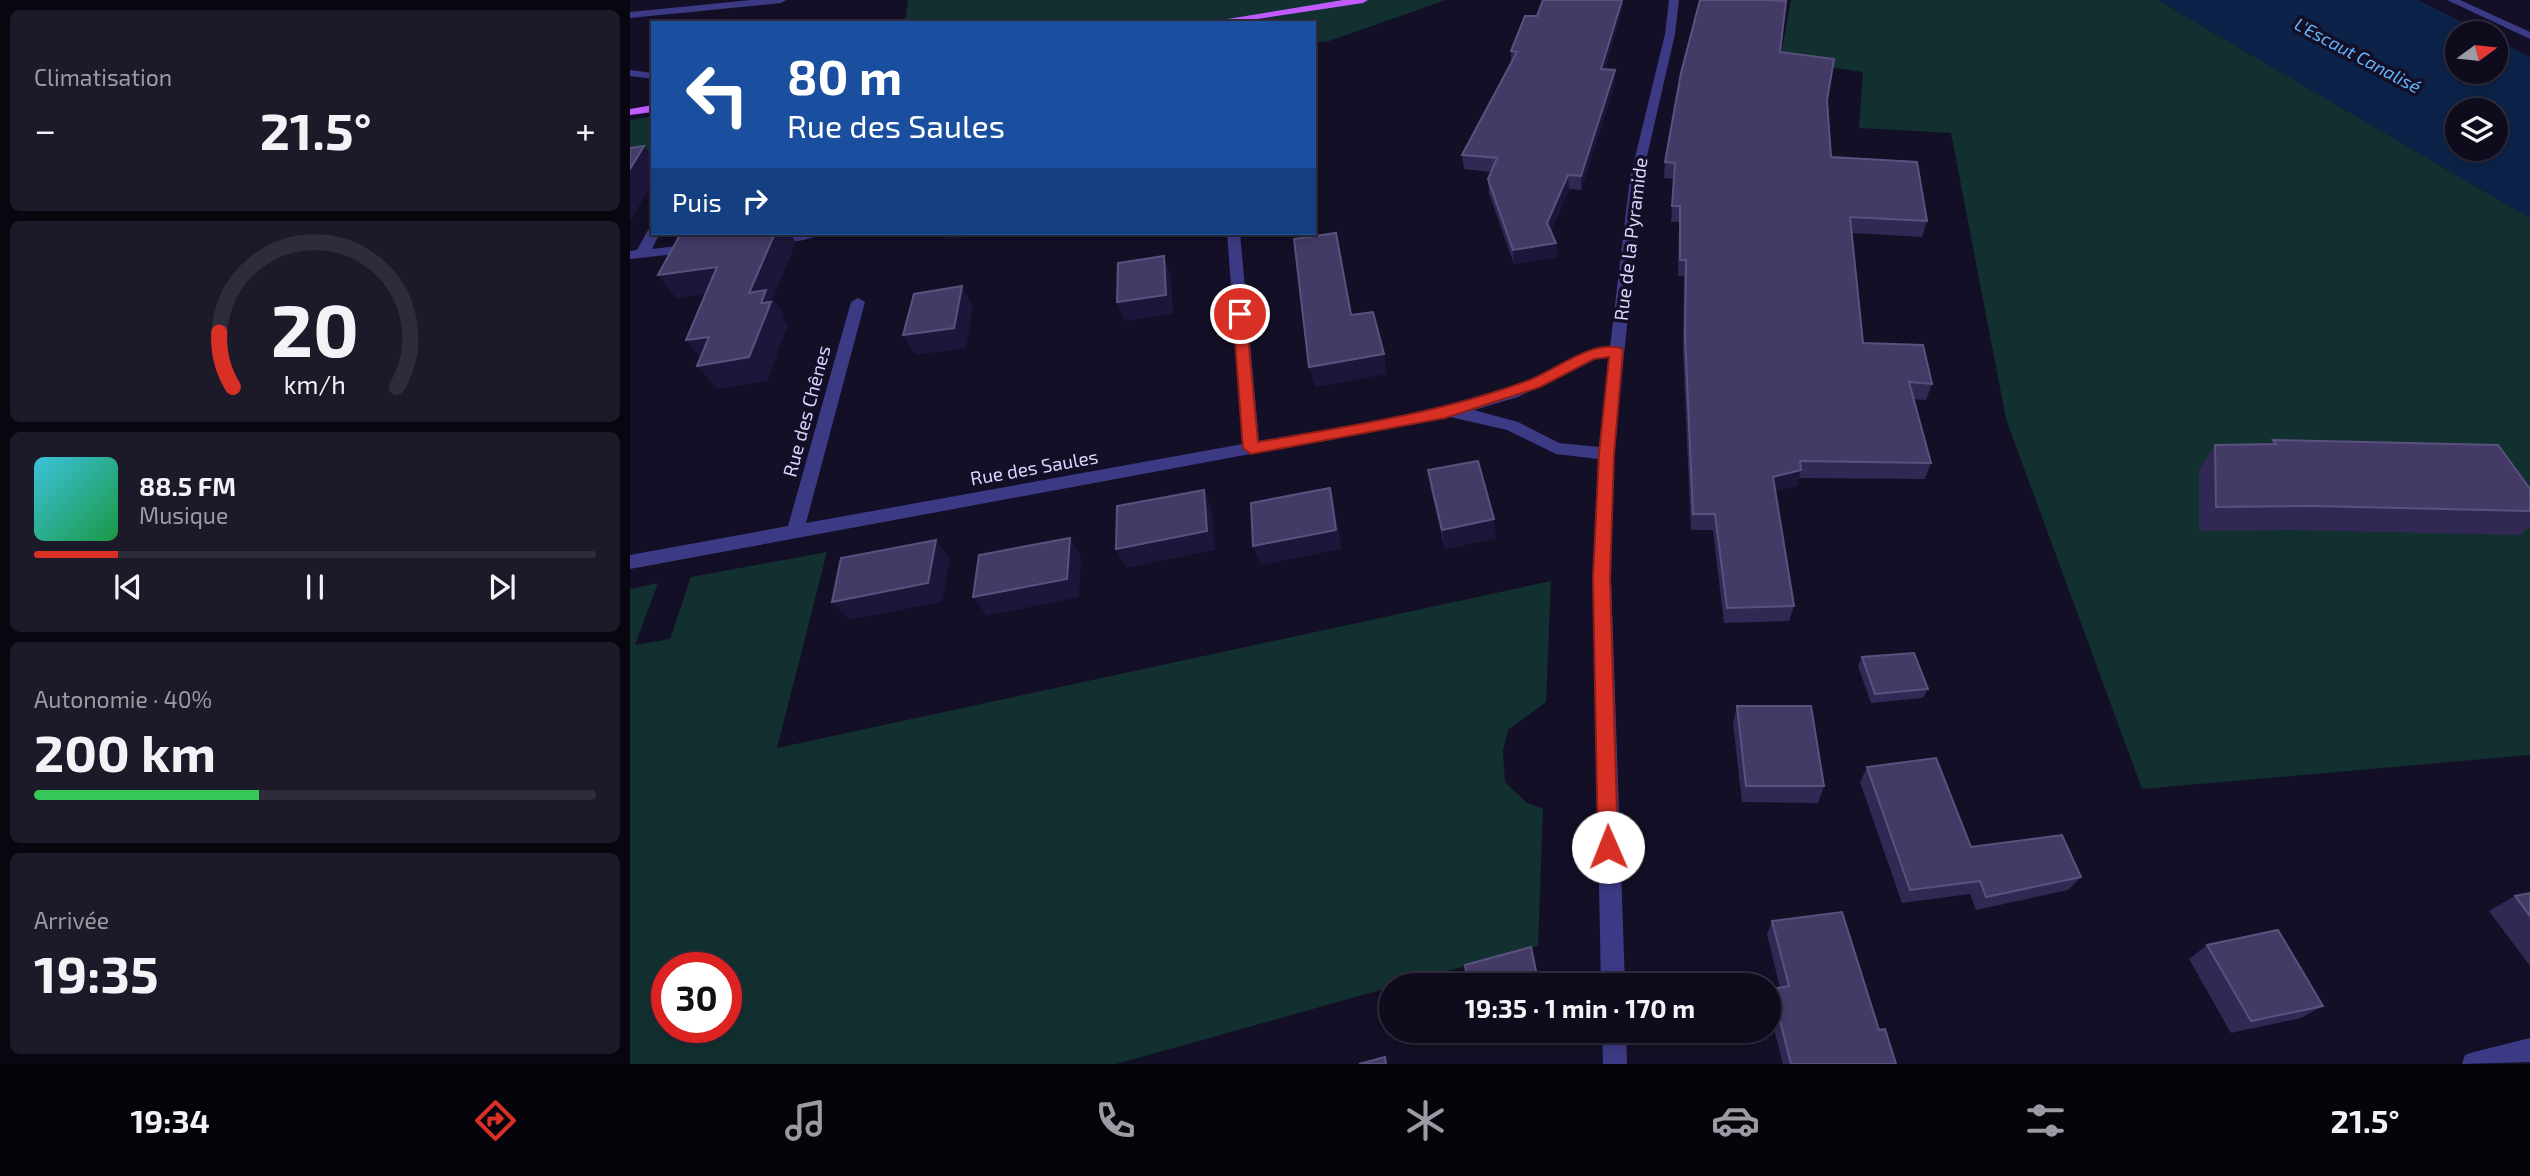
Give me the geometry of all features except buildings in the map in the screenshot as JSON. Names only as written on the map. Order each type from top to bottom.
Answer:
[{"type":"main road","points":[[1221,21],[1363,0]]},
{"type":"main road","points":[[630,100],[651,98]]},
{"type":"main road","points":[[630,112],[651,108]]},
{"type":"street","points":[[630,15],[781,0]]},
{"type":"street","name":"Rue de la Pyramide","points":[[1613,973],[1602,578],[1606,454],[1636,178],[1670,34],[1674,0]]},
{"type":"street","points":[[2452,0],[2530,36]]},
{"type":"street","points":[[630,73],[651,76]]},
{"type":"street","points":[[636,255],[651,235]]},
{"type":"street","points":[[754,240],[797,235]]},
{"type":"street","points":[[1233,235],[1251,448]]},
{"type":"street","points":[[636,255],[703,247]]},
{"type":"street","name":"Rue des Chênes","points":[[795,532],[858,302]]},
{"type":"street","name":"Rue des Saules","points":[[630,562],[1445,413],[1524,388],[1590,355],[1616,351]]},
{"type":"street","name":"Rue des Saules","points":[[1445,413],[1472,415],[1512,426],[1556,448],[1606,454]]},
{"type":"street","points":[[1614,1043],[1615,1064]]},
{"type":"street","points":[[2474,1064],[2530,1050]]},
{"type":"green space","points":[[908,0],[1446,0],[1329,41],[1316,43],[1316,21],[905,21]]},
{"type":"green space","points":[[1791,0],[2158,0],[2530,218],[2530,755],[2142,789],[2006,419],[1951,133],[1859,128],[1863,72],[1780,60]]},
{"type":"green space","points":[[651,116],[651,156],[630,160],[630,120]]},
{"type":"green space","points":[[827,552],[777,748],[1551,581],[1546,702],[1508,730],[1503,751],[1505,782],[1526,802],[1543,809],[1538,946],[1441,973],[1379,973],[1379,990],[1116,1064],[630,1064],[630,589],[658,583],[635,645],[670,639],[691,577]]},
{"type":"water","name":"L'Escaut Canalisé","points":[[2158,0],[2418,0],[2460,21],[2445,21],[2445,84],[2508,84],[2508,45],[2530,57],[2530,218]]},
{"type":"route","points":[[1240,314],[1251,448],[1445,413],[1513,393],[1590,355],[1616,351],[1606,454],[1602,578],[1608,847]]}]
